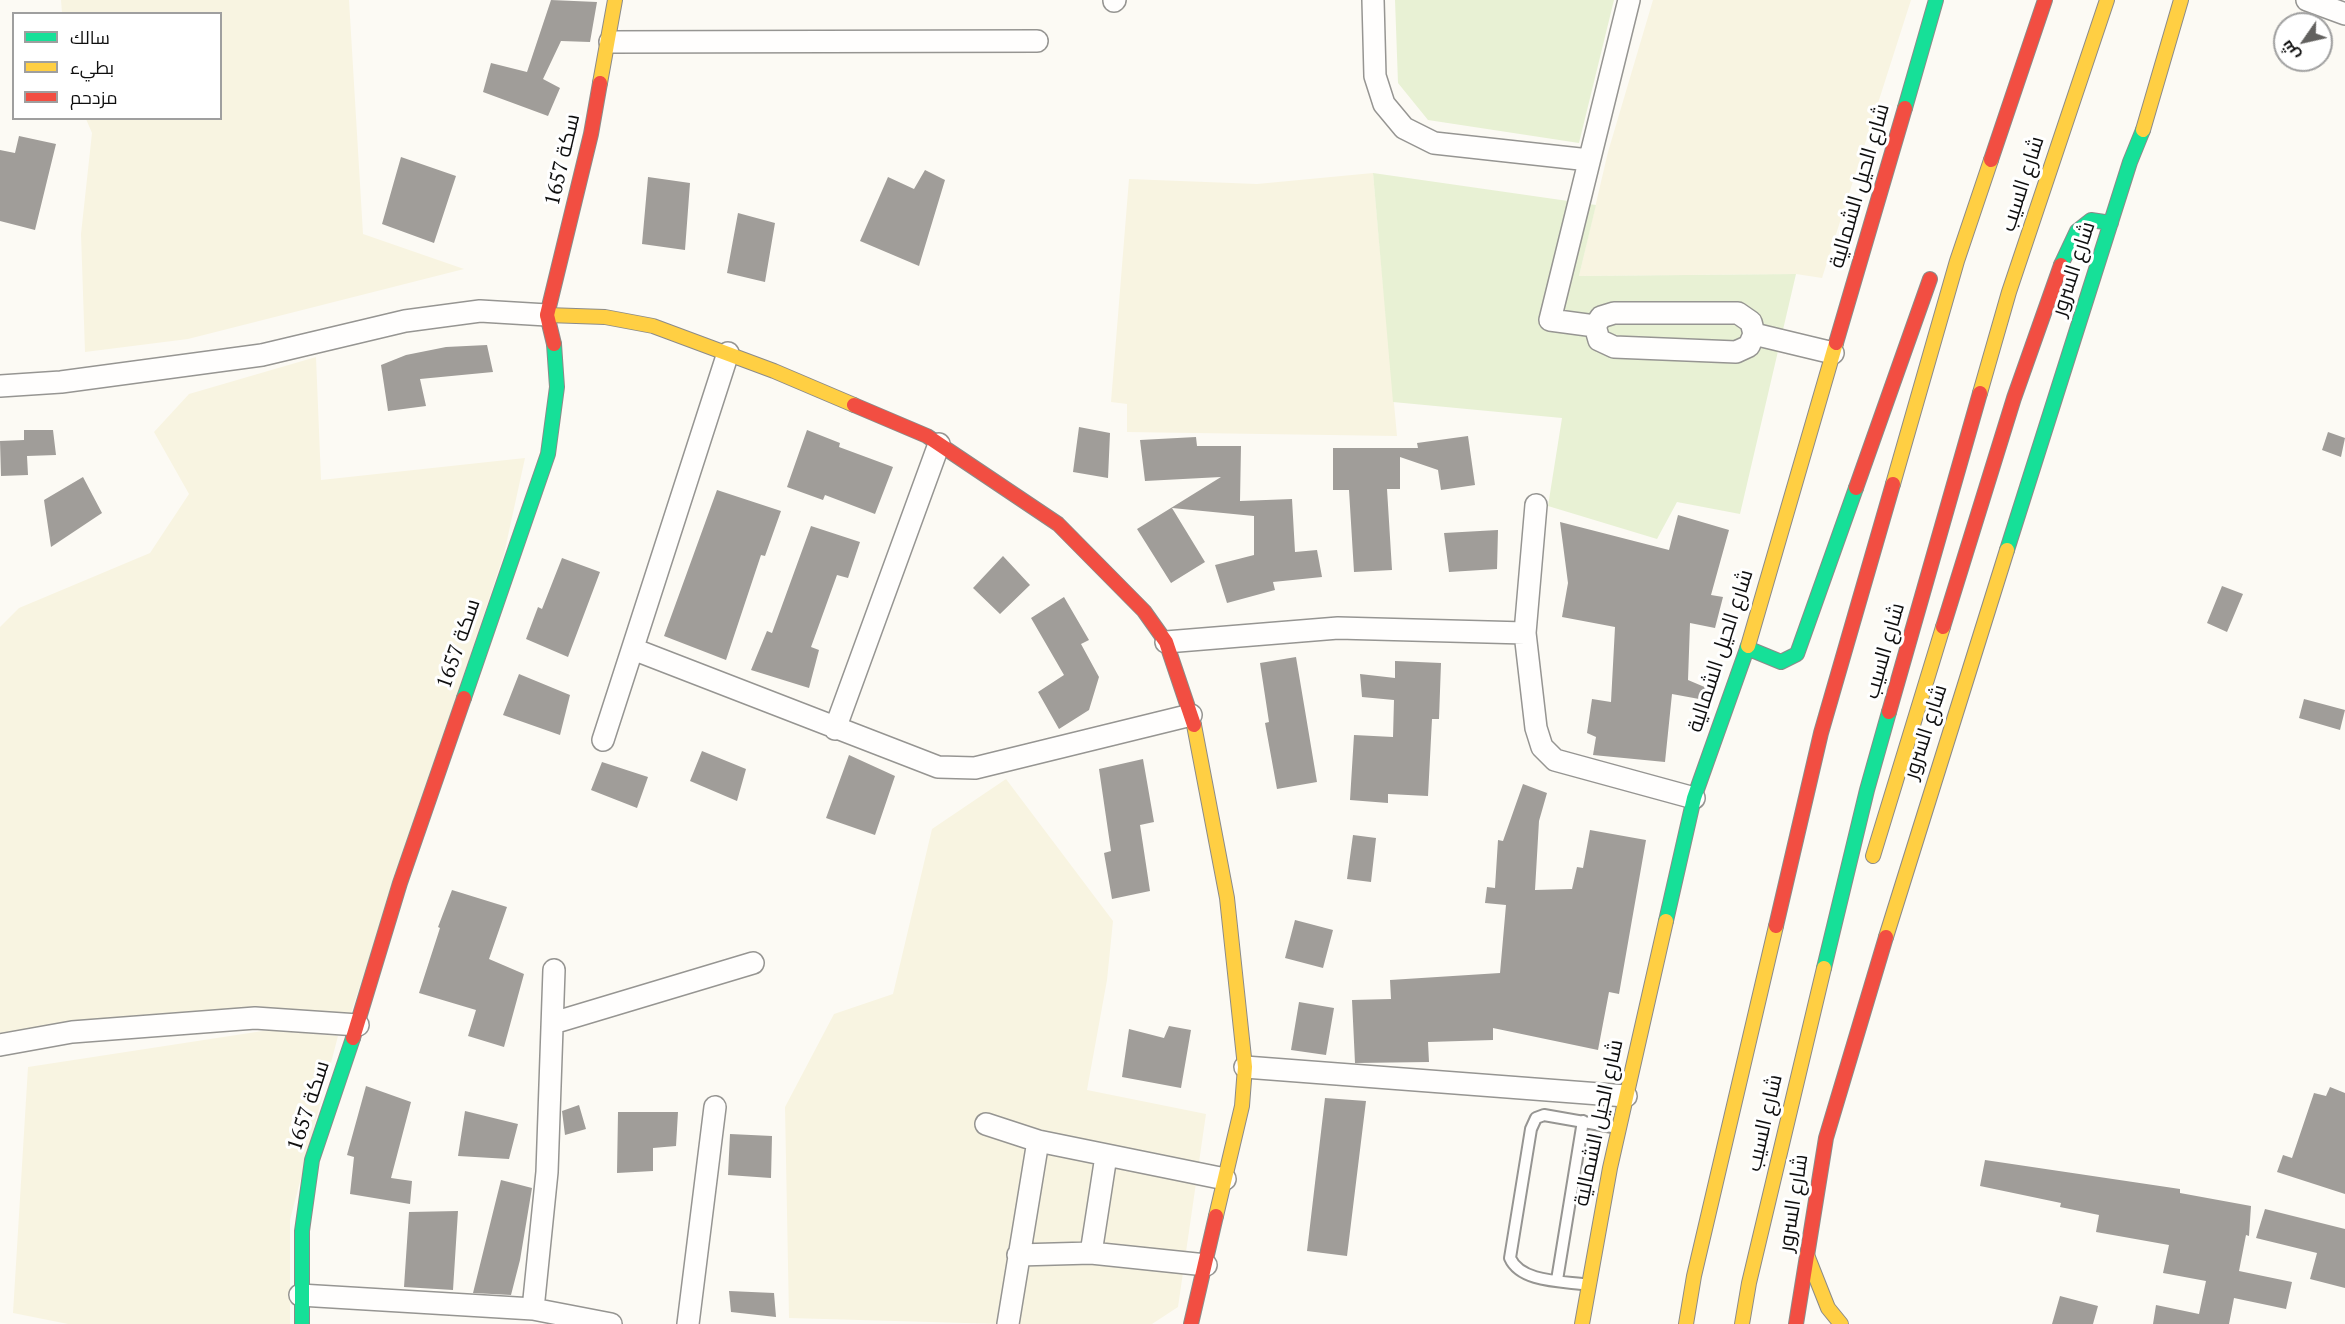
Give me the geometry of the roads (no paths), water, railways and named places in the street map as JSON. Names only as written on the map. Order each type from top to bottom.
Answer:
[{"type":"main road","name":"سكة 1657","points":[[302,1324],[300,1295],[302,1231],[312,1160],[358,1025],[400,883],[548,454],[557,387],[556,353],[547,315],[591,134],[610,42],[615,0]]},
{"type":"main road","name":"شارع الحيل الشمالية","points":[[1582,1324],[1619,1128],[1694,798],[1747,648],[1936,0]]},
{"type":"main road","name":"شارع السيب","points":[[1686,1324],[1694,1276],[1821,734],[1957,261],[2045,0]]},
{"type":"main road","name":"شارع السيب","points":[[1742,1324],[1749,1283],[1868,790],[2006,303],[2107,0]]},
{"type":"main road","name":"شارع السرور","points":[[1796,1324],[1826,1138],[1926,804],[2130,162],[2146,123],[2181,0]]},
{"type":"main road","name":"شارع السرور","points":[[2130,162],[2135,115],[2160,22]]},
{"type":"main road","points":[[1867,873],[2014,398],[2061,266],[2077,231],[2091,220],[2111,222]]},
{"type":"main road","points":[[1747,648],[1781,662],[1797,654],[1934,268]]},
{"type":"main road","points":[[547,315],[605,317],[653,326],[728,353],[927,436],[1058,524],[1144,611],[1166,642],[1191,715],[1202,759],[1227,898],[1245,1067],[1242,1106],[1191,1324]]},
{"type":"main road","points":[[1805,1046],[1822,1019],[1843,952]]},
{"type":"main road","points":[[1807,1254],[1828,1308],[1841,1324]]},
{"type":"street","points":[[1373,0],[1375,76],[1384,104],[1404,128],[1434,143],[1590,160]]},
{"type":"street","points":[[1595,326],[1550,320],[1629,0]]},
{"type":"street","points":[[2307,0],[2345,14]]},
{"type":"street","points":[[610,42],[1037,41]]},
{"type":"street","points":[[0,386],[61,382],[262,355],[405,321],[480,311],[547,315]]},
{"type":"street","points":[[1614,313],[1738,313],[1751,322],[1754,334],[1749,346],[1737,352],[1614,347],[1599,340],[1595,326],[1602,317],[1614,313]]},
{"type":"street","points":[[1754,334],[1833,353]]},
{"type":"street","points":[[603,740],[728,353]]},
{"type":"street","points":[[835,729],[939,444]]},
{"type":"street","points":[[1536,505],[1526,633],[1536,728],[1542,747],[1555,760],[1694,798]]},
{"type":"street","points":[[1166,642],[1338,628],[1526,633]]},
{"type":"street","points":[[633,649],[938,767],[966,768],[1191,715]]},
{"type":"street","points":[[553,1023],[753,963]]},
{"type":"street","points":[[533,1309],[548,1172],[554,970]]},
{"type":"street","points":[[0,1045],[72,1032],[255,1018],[358,1025]]},
{"type":"street","points":[[1245,1067],[1626,1096]]},
{"type":"street","points":[[688,1324],[715,1107]]},
{"type":"street","points":[[986,1124],[1038,1141],[1225,1179]]},
{"type":"street","points":[[1008,1324],[1038,1141]]},
{"type":"street","points":[[1091,1253],[1106,1155]]},
{"type":"street","points":[[1018,1254],[1091,1253],[1206,1265]]},
{"type":"street","points":[[300,1295],[533,1309],[554,1319],[611,1324]]},
{"type":"lane","points":[[1589,1285],[1525,1274],[1514,1267],[1510,1258],[1531,1129],[1536,1118],[1544,1115],[1619,1128]]},
{"type":"lane","points":[[1557,1280],[1583,1122]]}]
